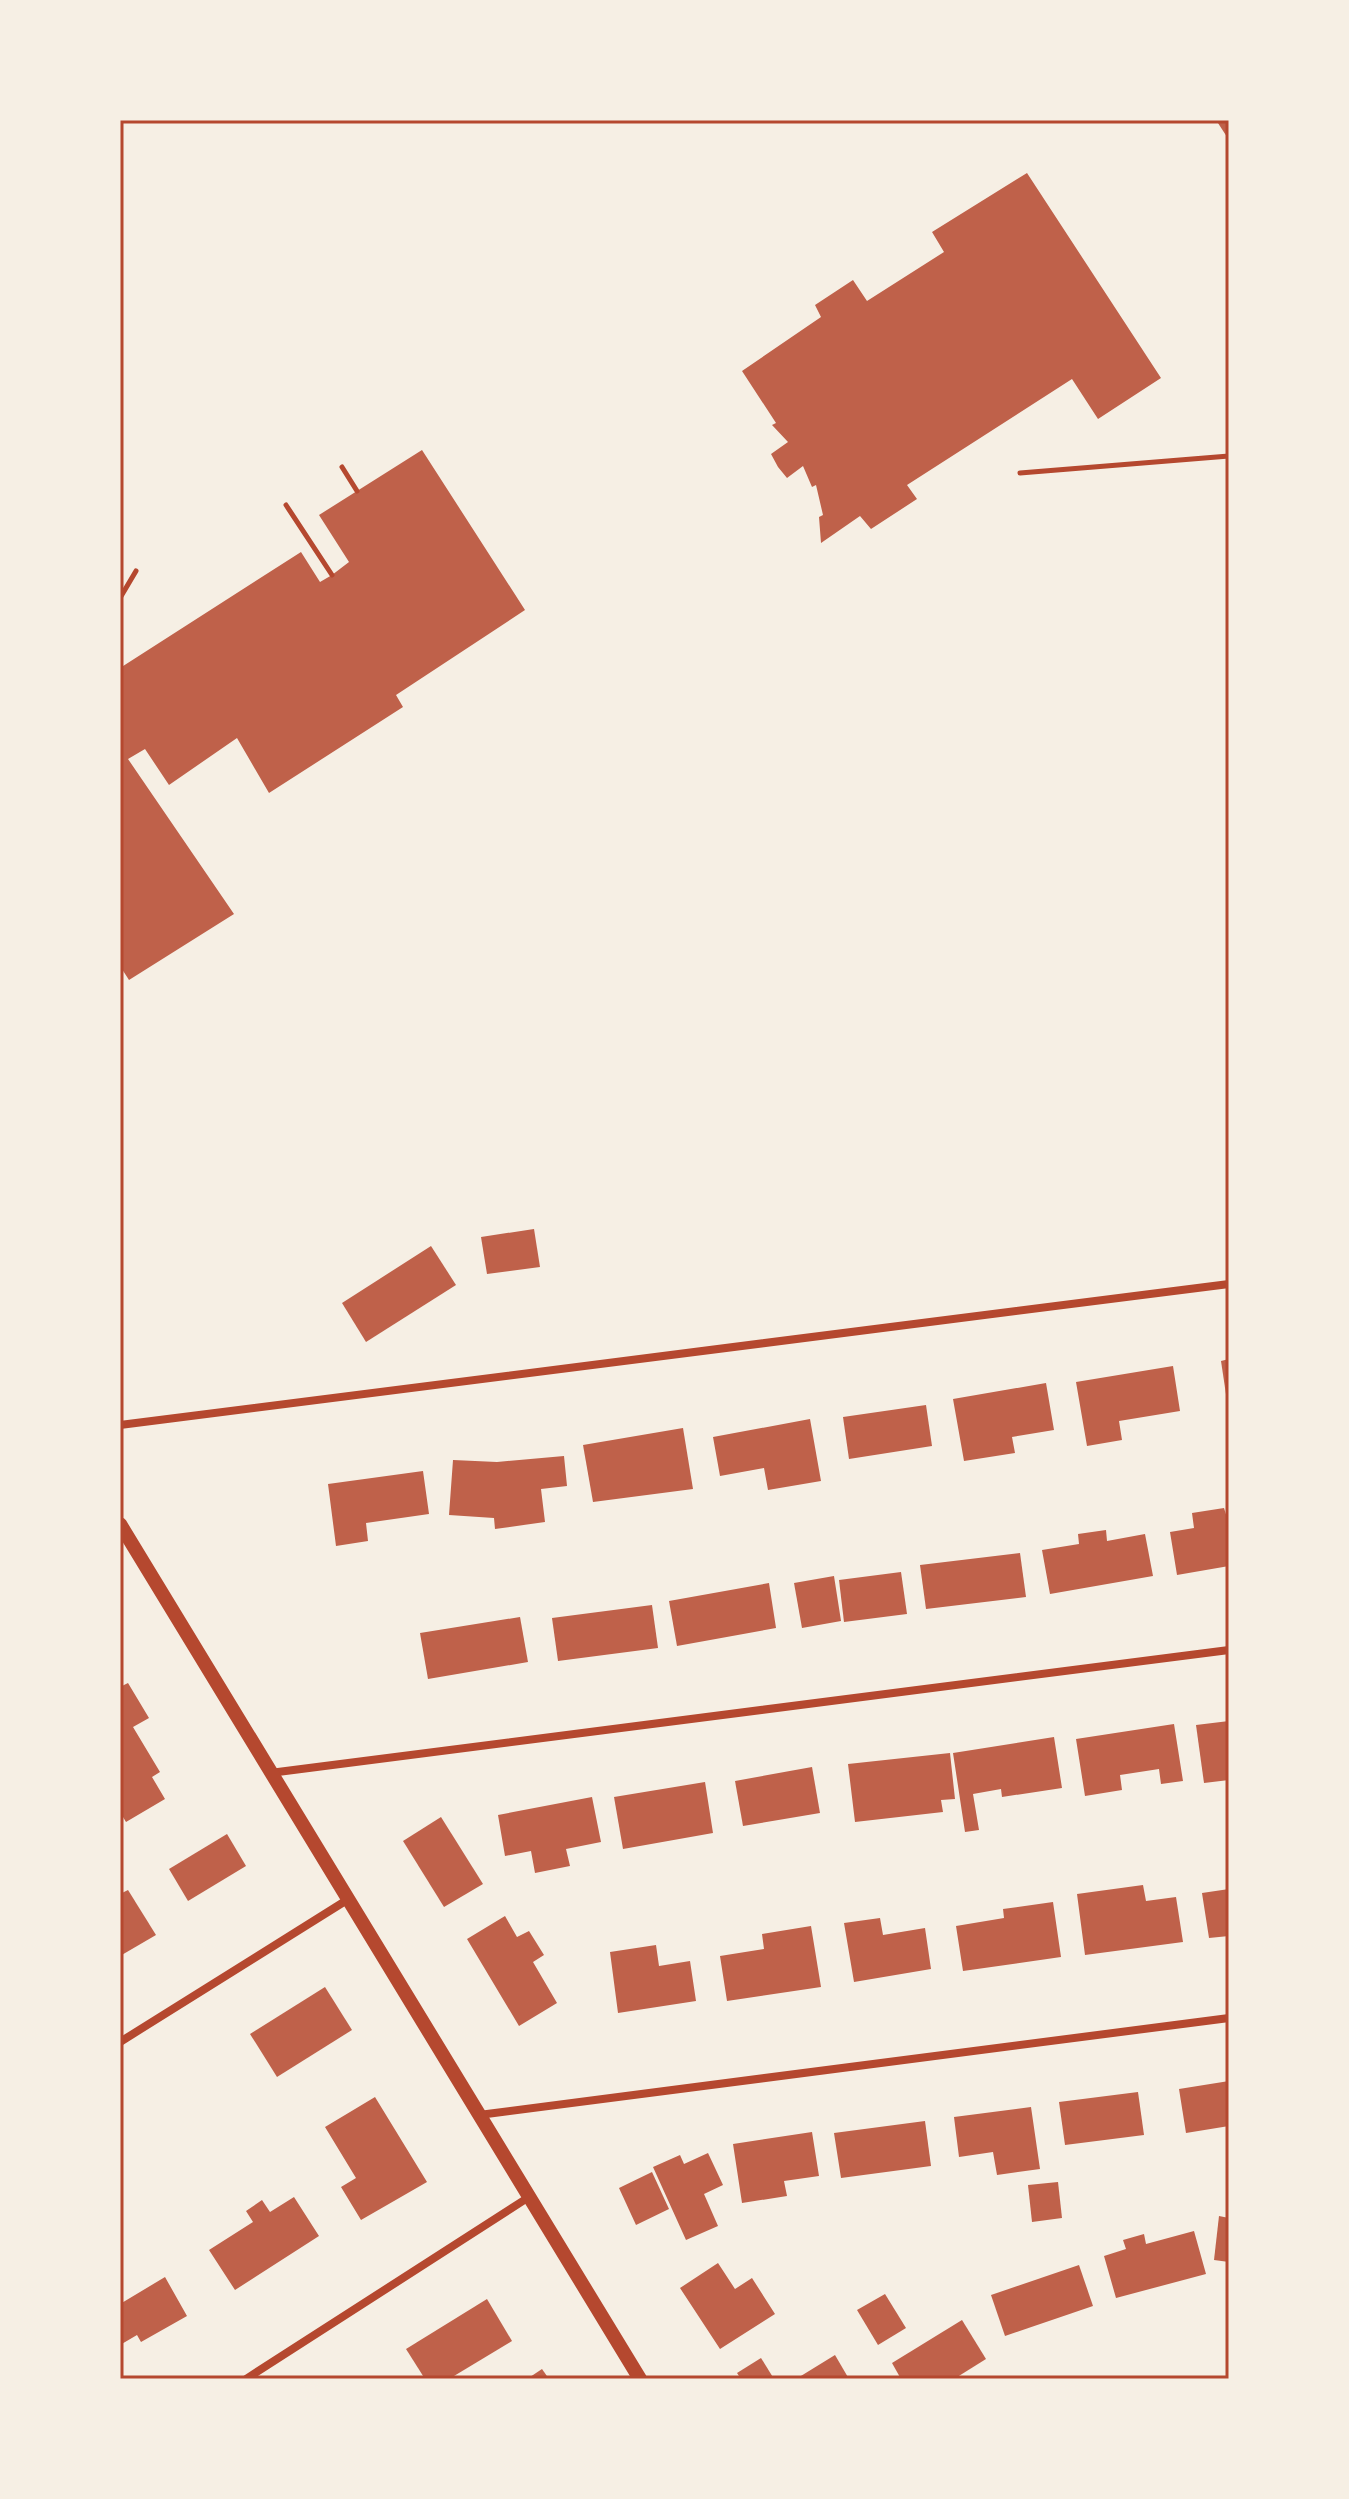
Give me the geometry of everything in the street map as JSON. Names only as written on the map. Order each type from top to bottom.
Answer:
[{"type":"street","points":[[120,1425],[1229,1284]]},
{"type":"street","points":[[120,1524],[640,2379]]},
{"type":"street","points":[[269,1773],[1229,1650]]},
{"type":"street","points":[[120,2042],[347,1900]]},
{"type":"street","points":[[479,2115],[1229,2018]]},
{"type":"street","points":[[246,2379],[529,2197]]},
{"type":"path","points":[[1020,473],[1229,456]]},
{"type":"path","points":[[342,467],[357,491]]},
{"type":"path","points":[[286,505],[332,575]]},
{"type":"path","points":[[120,598],[136,571]]},
{"type":"building","points":[[1216,120],[1229,120],[1229,140]]},
{"type":"building","points":[[1027,173],[1161,378],[1098,419],[1072,379],[907,485],[917,499],[871,529],[860,516],[821,543],[819,517],[823,515],[816,485],[812,487],[803,466],[787,478],[778,467],[771,454],[788,442],[772,425],[776,423],[742,371],[821,317],[815,305],[853,280],[867,301],[944,252],[932,232]]},
{"type":"building","points":[[422,450],[525,610],[396,695],[403,707],[269,793],[237,738],[169,785],[145,749],[128,759],[234,914],[129,980],[120,966],[120,668],[301,552],[320,582],[332,575],[349,562],[319,515]]},
{"type":"building","points":[[534,1229],[540,1267],[487,1274],[481,1237]]},
{"type":"building","points":[[431,1246],[456,1285],[366,1342],[342,1303]]},
{"type":"building","points":[[1229,1359],[1229,1401],[1227,1401],[1221,1361]]},
{"type":"building","points":[[1173,1366],[1180,1411],[1119,1421],[1122,1440],[1087,1446],[1076,1382]]},
{"type":"building","points":[[1046,1383],[1054,1430],[1012,1437],[1015,1453],[964,1461],[953,1399]]},
{"type":"building","points":[[926,1405],[932,1446],[849,1459],[843,1417]]},
{"type":"building","points":[[810,1419],[821,1481],[768,1490],[764,1468],[720,1476],[713,1437]]},
{"type":"building","points":[[683,1428],[693,1489],[593,1502],[583,1445]]},
{"type":"building","points":[[564,1456],[567,1486],[541,1489],[545,1522],[495,1529],[494,1518],[449,1515],[453,1460],[497,1462]]},
{"type":"building","points":[[423,1471],[429,1514],[366,1523],[368,1541],[336,1546],[328,1484]]},
{"type":"building","points":[[1224,1508],[1229,1524],[1229,1566],[1177,1575],[1170,1532],[1194,1528],[1192,1513]]},
{"type":"building","points":[[1106,1530],[1107,1541],[1145,1534],[1153,1576],[1050,1594],[1042,1550],[1079,1544],[1078,1534]]},
{"type":"building","points":[[1020,1553],[1026,1597],[926,1609],[920,1565]]},
{"type":"building","points":[[901,1572],[907,1614],[844,1622],[839,1580]]},
{"type":"building","points":[[834,1576],[841,1621],[802,1628],[794,1583]]},
{"type":"building","points":[[769,1583],[776,1628],[677,1646],[669,1601]]},
{"type":"building","points":[[652,1605],[658,1648],[558,1661],[552,1618]]},
{"type":"building","points":[[520,1617],[528,1662],[428,1679],[420,1633]]},
{"type":"building","points":[[128,1683],[149,1718],[133,1727],[160,1772],[152,1777],[165,1799],[126,1822],[120,1812],[120,1687]]},
{"type":"building","points":[[1229,1721],[1229,1780],[1204,1783],[1196,1725]]},
{"type":"building","points":[[1174,1724],[1183,1781],[1161,1784],[1159,1769],[1120,1775],[1122,1790],[1085,1796],[1076,1739]]},
{"type":"building","points":[[1054,1737],[1062,1788],[1002,1797],[1001,1789],[973,1794],[979,1830],[965,1832],[953,1753]]},
{"type":"building","points":[[950,1753],[955,1799],[941,1800],[943,1812],[855,1822],[848,1764]]},
{"type":"building","points":[[812,1767],[820,1813],[743,1826],[735,1781]]},
{"type":"building","points":[[705,1782],[713,1833],[623,1849],[614,1797]]},
{"type":"building","points":[[592,1797],[601,1842],[566,1849],[570,1866],[535,1873],[531,1851],[505,1856],[498,1815]]},
{"type":"building","points":[[441,1817],[483,1884],[444,1907],[403,1841]]},
{"type":"building","points":[[227,1834],[246,1866],[188,1901],[169,1869]]},
{"type":"building","points":[[1143,1885],[1146,1901],[1176,1897],[1183,1942],[1085,1955],[1077,1894]]},
{"type":"building","points":[[1229,1889],[1229,1936],[1209,1938],[1202,1893]]},
{"type":"building","points":[[128,1890],[156,1935],[120,1956],[120,1894]]},
{"type":"building","points":[[1053,1902],[1061,1957],[963,1971],[956,1926],[1004,1918],[1003,1909]]},
{"type":"building","points":[[505,1916],[517,1937],[529,1931],[544,1955],[533,1962],[557,2003],[519,2026],[467,1939]]},
{"type":"building","points":[[880,1918],[883,1935],[925,1928],[931,1969],[854,1982],[844,1923]]},
{"type":"building","points":[[811,1926],[821,1987],[727,2001],[720,1956],[764,1949],[762,1934]]},
{"type":"building","points":[[656,1945],[659,1966],[690,1961],[696,2001],[618,2013],[610,1952]]},
{"type":"building","points":[[325,1987],[352,2030],[277,2077],[250,2034]]},
{"type":"building","points":[[1229,2081],[1229,2126],[1186,2133],[1179,2089]]},
{"type":"building","points":[[1138,2092],[1144,2135],[1065,2145],[1059,2102]]},
{"type":"building","points":[[375,2097],[427,2182],[361,2220],[341,2187],[356,2178],[325,2127]]},
{"type":"building","points":[[1031,2107],[1040,2169],[997,2175],[993,2152],[959,2157],[954,2117]]},
{"type":"building","points":[[925,2121],[931,2166],[841,2178],[834,2133]]},
{"type":"building","points":[[812,2132],[819,2176],[784,2181],[787,2196],[742,2203],[733,2144]]},
{"type":"building","points":[[708,2153],[723,2185],[704,2194],[718,2226],[686,2240],[653,2167],[680,2155],[684,2164]]},
{"type":"building","points":[[652,2172],[669,2209],[636,2225],[619,2188]]},
{"type":"building","points":[[1058,2182],[1062,2218],[1032,2222],[1028,2185]]},
{"type":"building","points":[[294,2197],[319,2236],[235,2290],[209,2250],[253,2222],[246,2211],[262,2200],[270,2212]]},
{"type":"building","points":[[1219,2216],[1229,2218],[1229,2262],[1214,2260]]},
{"type":"building","points":[[1194,2231],[1206,2274],[1116,2298],[1104,2256],[1126,2249],[1123,2240],[1144,2234],[1146,2244]]},
{"type":"building","points":[[718,2263],[735,2289],[752,2278],[775,2314],[720,2349],[680,2288]]},
{"type":"building","points":[[1079,2265],[1093,2306],[1005,2336],[991,2295]]},
{"type":"building","points":[[165,2277],[187,2316],[141,2342],[137,2335],[120,2345],[120,2304]]},
{"type":"building","points":[[885,2294],[906,2328],[878,2345],[857,2310]]},
{"type":"building","points":[[487,2299],[512,2341],[449,2379],[425,2379],[406,2349]]},
{"type":"building","points":[[962,2320],[986,2359],[954,2379],[901,2379],[892,2363]]},
{"type":"building","points":[[835,2355],[849,2379],[796,2379]]},
{"type":"building","points":[[761,2358],[774,2379],[741,2379],[737,2373]]},
{"type":"building","points":[[542,2369],[549,2379],[527,2379]]}]
